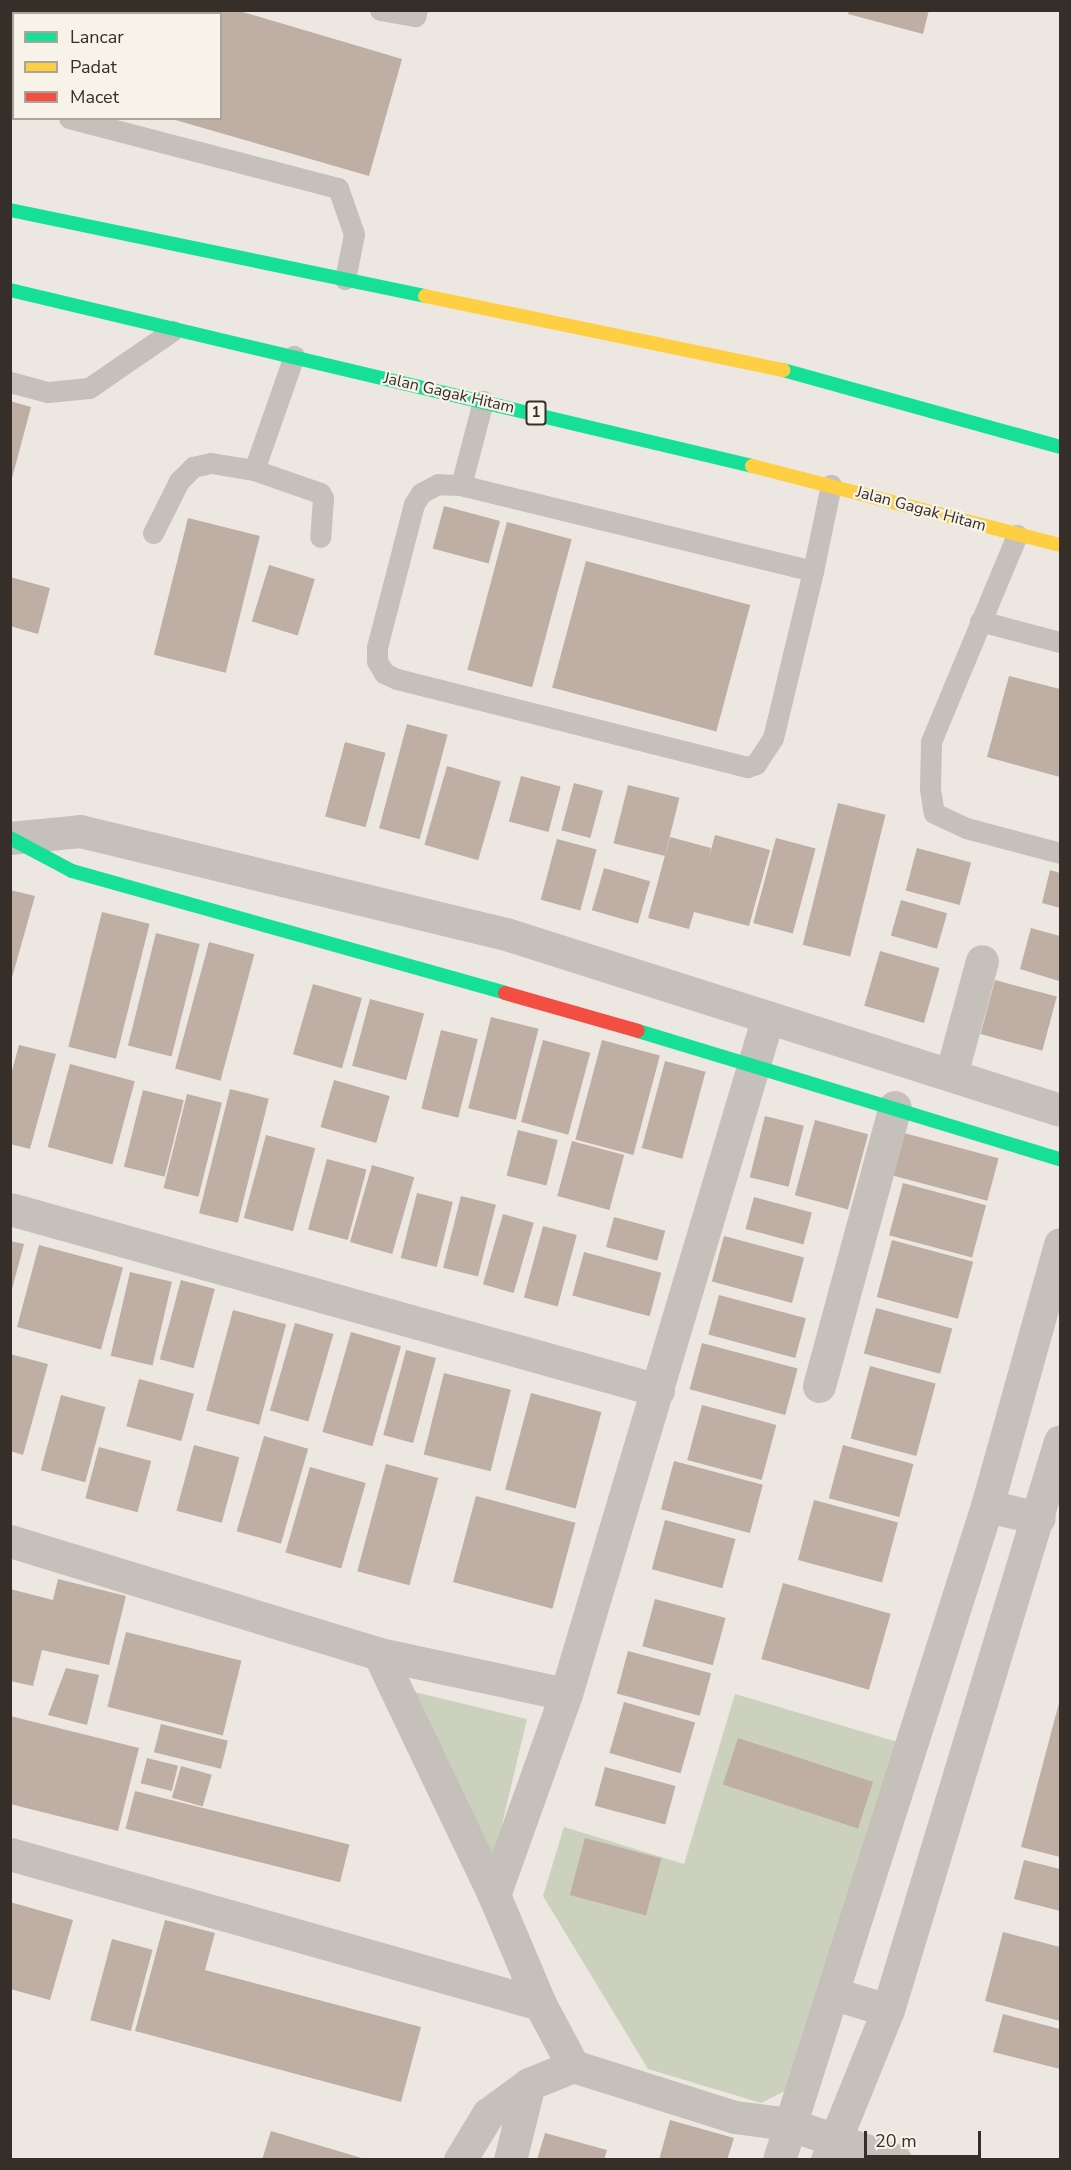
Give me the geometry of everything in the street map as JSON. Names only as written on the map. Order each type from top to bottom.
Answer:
[{"type":"main road","points":[[10,210],[792,372],[1060,447]]},
{"type":"main road","name":"Jalan Gagak Hitam","points":[[10,290],[172,331],[294,356],[831,485],[1060,545]]},
{"type":"main road","points":[[10,838],[72,871],[753,1063],[1060,1159]]},
{"type":"street","points":[[10,838],[80,831],[506,934],[1060,1110]]},
{"type":"street","points":[[951,1075],[982,962]]},
{"type":"street","points":[[494,1895],[566,1694],[768,1017]]},
{"type":"street","points":[[819,1386],[895,1107]]},
{"type":"street","points":[[10,1209],[658,1390]]},
{"type":"street","points":[[735,2117],[778,2160],[788,2124],[834,1994],[987,1506],[1060,1244]]},
{"type":"street","points":[[831,2150],[888,2010],[1039,1518],[1060,1441]]},
{"type":"street","points":[[987,1506],[1039,1518]]},
{"type":"street","points":[[10,1541],[380,1654],[566,1694]]},
{"type":"street","points":[[380,1654],[494,1895],[540,2004],[573,2066]]},
{"type":"street","points":[[10,1854],[540,2004]]},
{"type":"street","points":[[834,1994],[888,2010]]},
{"type":"street","points":[[460,2160],[488,2114],[529,2084],[573,2066],[735,2117],[788,2124],[831,2150],[895,2160]]},
{"type":"street","points":[[510,2160],[529,2084]]},
{"type":"lane","points":[[380,10],[415,16],[417,10]]},
{"type":"lane","points":[[77,120],[338,188],[354,234],[345,279]]},
{"type":"lane","points":[[10,382],[48,392],[89,388],[172,331]]},
{"type":"lane","points":[[254,470],[294,356]]},
{"type":"lane","points":[[461,485],[483,401]]},
{"type":"lane","points":[[153,533],[179,481],[193,467],[211,462],[254,470],[320,493],[323,498],[320,537]]},
{"type":"lane","points":[[813,571],[461,485],[429,487],[414,504],[377,647],[377,661],[384,673],[747,766],[762,759],[773,738],[813,571],[831,485]]},
{"type":"lane","points":[[1017,535],[931,741],[934,813],[966,828],[1060,854]]},
{"type":"lane","points":[[980,621],[1060,642]]},
{"type":"green space","points":[[406,1690],[527,1719],[491,1871]]},
{"type":"green space","points":[[735,1694],[901,1743],[797,2085],[761,2103],[648,2069],[543,1896],[564,1827],[684,1864]]},
{"type":"building","points":[[10,10],[236,10],[402,59],[369,176],[175,120],[222,120],[222,12],[12,12],[12,42]]},
{"type":"building","points":[[849,10],[929,10],[923,34],[848,14]]},
{"type":"building","points":[[10,401],[31,407],[11,482],[10,482]]},
{"type":"building","points":[[444,506],[500,521],[489,564],[433,549]]},
{"type":"building","points":[[188,518],[260,536],[226,673],[154,655]]},
{"type":"building","points":[[507,522],[572,539],[532,687],[467,670]]},
{"type":"building","points":[[586,561],[750,605],[716,732],[552,688]]},
{"type":"building","points":[[269,565],[315,579],[298,635],[252,621]]},
{"type":"building","points":[[10,577],[50,588],[38,634],[10,626]]},
{"type":"building","points":[[1009,676],[1060,689],[1060,777],[987,757]]},
{"type":"building","points":[[407,724],[448,735],[420,839],[379,828]]},
{"type":"building","points":[[345,742],[386,753],[366,827],[325,816]]},
{"type":"building","points":[[447,766],[501,781],[478,860],[424,845]]},
{"type":"building","points":[[521,776],[561,787],[548,832],[509,821]]},
{"type":"building","points":[[574,783],[603,791],[590,838],[561,830]]},
{"type":"building","points":[[628,785],[679,798],[665,856],[613,843]]},
{"type":"building","points":[[838,803],[886,815],[850,957],[803,945]]},
{"type":"building","points":[[715,835],[770,850],[749,926],[694,912],[689,929],[648,918],[670,837],[711,848],[708,861]]},
{"type":"building","points":[[776,838],[816,849],[793,934],[753,923]]},
{"type":"building","points":[[557,839],[597,850],[580,910],[541,900]]},
{"type":"building","points":[[917,848],[971,862],[960,905],[906,891]]},
{"type":"building","points":[[604,868],[650,881],[638,924],[592,910]]},
{"type":"building","points":[[1050,870],[1060,873],[1060,908],[1042,903]]},
{"type":"building","points":[[10,890],[35,896],[11,981],[10,981]]},
{"type":"building","points":[[901,900],[947,913],[937,949],[891,936]]},
{"type":"building","points":[[102,912],[150,924],[116,1059],[68,1047]]},
{"type":"building","points":[[1031,928],[1060,936],[1059,981],[1020,969]]},
{"type":"building","points":[[156,933],[200,944],[172,1056],[128,1046]]},
{"type":"building","points":[[209,942],[254,954],[220,1081],[175,1069]]},
{"type":"building","points":[[880,951],[940,968],[924,1023],[864,1006]]},
{"type":"building","points":[[995,980],[1057,997],[1042,1051],[981,1034]]},
{"type":"building","points":[[313,984],[362,998],[342,1068],[293,1054]]},
{"type":"building","points":[[370,999],[424,1013],[406,1080],[352,1066]]},
{"type":"building","points":[[491,1017],[539,1029],[516,1120],[468,1108]]},
{"type":"building","points":[[441,1030],[478,1039],[458,1118],[421,1109]]},
{"type":"building","points":[[543,1040],[590,1053],[568,1135],[521,1122]]},
{"type":"building","points":[[602,1040],[660,1056],[633,1155],[575,1139]]},
{"type":"building","points":[[19,1045],[56,1054],[30,1149],[10,1144],[10,1078]]},
{"type":"building","points":[[665,1061],[706,1072],[682,1159],[642,1148]]},
{"type":"building","points":[[70,1064],[135,1081],[112,1164],[48,1147]]},
{"type":"building","points":[[334,1080],[390,1096],[376,1143],[320,1127]]},
{"type":"building","points":[[230,1089],[269,1099],[238,1223],[199,1213]]},
{"type":"building","points":[[143,1090],[184,1100],[165,1177],[124,1167]]},
{"type":"building","points":[[187,1094],[222,1103],[198,1197],[164,1188]]},
{"type":"building","points":[[765,1116],[804,1126],[789,1187],[750,1177]]},
{"type":"building","points":[[815,1120],[868,1134],[848,1210],[795,1195]]},
{"type":"building","points":[[518,1130],[558,1140],[546,1186],[507,1176]]},
{"type":"building","points":[[904,1133],[999,1158],[987,1201],[893,1176]]},
{"type":"building","points":[[266,1135],[315,1148],[293,1231],[244,1218]]},
{"type":"building","points":[[572,1141],[624,1155],[609,1210],[557,1196]]},
{"type":"building","points":[[327,1159],[367,1170],[348,1240],[308,1230]]},
{"type":"building","points":[[372,1165],[414,1177],[392,1254],[350,1242]]},
{"type":"building","points":[[903,1183],[986,1205],[972,1257],[889,1235]]},
{"type":"building","points":[[417,1193],[453,1202],[437,1267],[401,1258]]},
{"type":"building","points":[[461,1196],[496,1205],[478,1277],[443,1268]]},
{"type":"building","points":[[754,1197],[812,1213],[803,1244],[745,1229]]},
{"type":"building","points":[[503,1214],[534,1223],[514,1293],[483,1284]]},
{"type":"building","points":[[614,1217],[665,1231],[657,1261],[606,1247]]},
{"type":"building","points":[[543,1226],[577,1235],[558,1307],[524,1297]]},
{"type":"building","points":[[724,1236],[804,1257],[792,1303],[712,1281]]},
{"type":"building","points":[[892,1240],[973,1262],[958,1319],[877,1297]]},
{"type":"building","points":[[10,1241],[24,1244],[11,1293],[10,1293]]},
{"type":"building","points":[[39,1245],[123,1268],[101,1350],[17,1327]]},
{"type":"building","points":[[584,1252],[661,1273],[650,1316],[572,1295]]},
{"type":"building","points":[[130,1272],[172,1282],[153,1365],[111,1356]]},
{"type":"building","points":[[181,1280],[215,1289],[194,1368],[160,1359]]},
{"type":"building","points":[[719,1295],[806,1318],[795,1358],[708,1335]]},
{"type":"building","points":[[876,1308],[952,1328],[940,1374],[864,1353]]},
{"type":"building","points":[[233,1310],[286,1324],[259,1425],[206,1410]]},
{"type":"building","points":[[295,1323],[333,1334],[308,1422],[270,1410]]},
{"type":"building","points":[[351,1332],[401,1346],[372,1446],[322,1432]]},
{"type":"building","points":[[702,1343],[798,1369],[785,1415],[690,1389]]},
{"type":"building","points":[[406,1350],[436,1358],[413,1443],[383,1435]]},
{"type":"building","points":[[10,1354],[48,1364],[23,1455],[10,1451]]},
{"type":"building","points":[[870,1366],[936,1384],[916,1456],[851,1438]]},
{"type":"building","points":[[444,1373],[511,1390],[491,1471],[424,1455]]},
{"type":"building","points":[[139,1379],[194,1394],[181,1441],[126,1426]]},
{"type":"building","points":[[531,1393],[602,1412],[576,1508],[505,1490]]},
{"type":"building","points":[[61,1395],[105,1407],[85,1482],[41,1470]]},
{"type":"building","points":[[702,1405],[776,1425],[762,1480],[687,1460]]},
{"type":"building","points":[[264,1436],[308,1449],[281,1544],[237,1531]]},
{"type":"building","points":[[194,1445],[239,1457],[222,1523],[176,1511]]},
{"type":"building","points":[[843,1445],[914,1464],[899,1517],[829,1498]]},
{"type":"building","points":[[99,1447],[151,1461],[137,1512],[85,1498]]},
{"type":"building","points":[[674,1461],[763,1485],[750,1533],[661,1509]]},
{"type":"building","points":[[386,1464],[438,1478],[409,1585],[357,1571]]},
{"type":"building","points":[[310,1467],[366,1483],[341,1569],[285,1553]]},
{"type":"building","points":[[476,1496],[575,1523],[552,1609],[453,1582]]},
{"type":"building","points":[[814,1500],[898,1523],[882,1582],[798,1560]]},
{"type":"building","points":[[665,1520],[736,1539],[722,1588],[652,1569]]},
{"type":"building","points":[[58,1579],[126,1596],[109,1665],[42,1650],[33,1686],[10,1681],[10,1589],[53,1600]]},
{"type":"building","points":[[783,1583],[891,1614],[869,1690],[761,1659]]},
{"type":"building","points":[[655,1599],[726,1618],[713,1665],[642,1646]]},
{"type":"building","points":[[126,1632],[241,1661],[223,1736],[107,1707]]},
{"type":"building","points":[[628,1651],[711,1673],[700,1716],[617,1694]]},
{"type":"building","points":[[66,1668],[99,1675],[87,1725],[48,1715]]},
{"type":"building","points":[[1060,1699],[1060,1857],[1021,1847]]},
{"type":"building","points":[[624,1702],[695,1722],[681,1773],[609,1753]]},
{"type":"building","points":[[10,1716],[139,1748],[118,1831],[10,1804]]},
{"type":"building","points":[[161,1724],[228,1741],[221,1769],[154,1752]]},
{"type":"building","points":[[738,1738],[873,1782],[858,1828],[723,1785]]},
{"type":"building","points":[[147,1758],[178,1766],[172,1791],[141,1783]]},
{"type":"building","points":[[181,1766],[212,1775],[203,1807],[172,1798]]},
{"type":"building","points":[[605,1767],[676,1786],[665,1825],[595,1806]]},
{"type":"building","points":[[135,1791],[349,1844],[340,1882],[126,1829]]},
{"type":"building","points":[[585,1838],[661,1858],[646,1915],[570,1895]]},
{"type":"building","points":[[1024,1860],[1060,1869],[1060,1911],[1014,1899]]},
{"type":"building","points":[[10,1902],[73,1920],[50,2000],[10,1989]]},
{"type":"building","points":[[165,1920],[215,1933],[205,1970],[421,2027],[401,2102],[135,2031]]},
{"type":"building","points":[[1003,1932],[1060,1947],[1060,2021],[985,2001]]},
{"type":"building","points":[[112,1939],[153,1950],[131,2031],[90,2020]]},
{"type":"building","points":[[1003,2014],[1060,2029],[1060,2069],[993,2052]]},
{"type":"building","points":[[670,2120],[734,2138],[727,2160],[659,2160]]},
{"type":"building","points":[[271,2131],[365,2159],[365,2160],[262,2160]]},
{"type":"building","points":[[545,2133],[607,2150],[604,2160],[537,2160]]},
{"type":"traffic: fast","points":[[10,210],[425,296]]},
{"type":"traffic: fast","points":[[10,290],[752,466]]},
{"type":"traffic: fast","points":[[783,370],[1060,447]]},
{"type":"traffic: fast","points":[[10,838],[72,871],[505,993]]},
{"type":"traffic: fast","points":[[638,1031],[1060,1159]]},
{"type":"traffic: slow","points":[[425,296],[783,370]]},
{"type":"traffic: slow","points":[[752,466],[1060,545]]},
{"type":"traffic: jam","points":[[505,993],[638,1031]]}]
